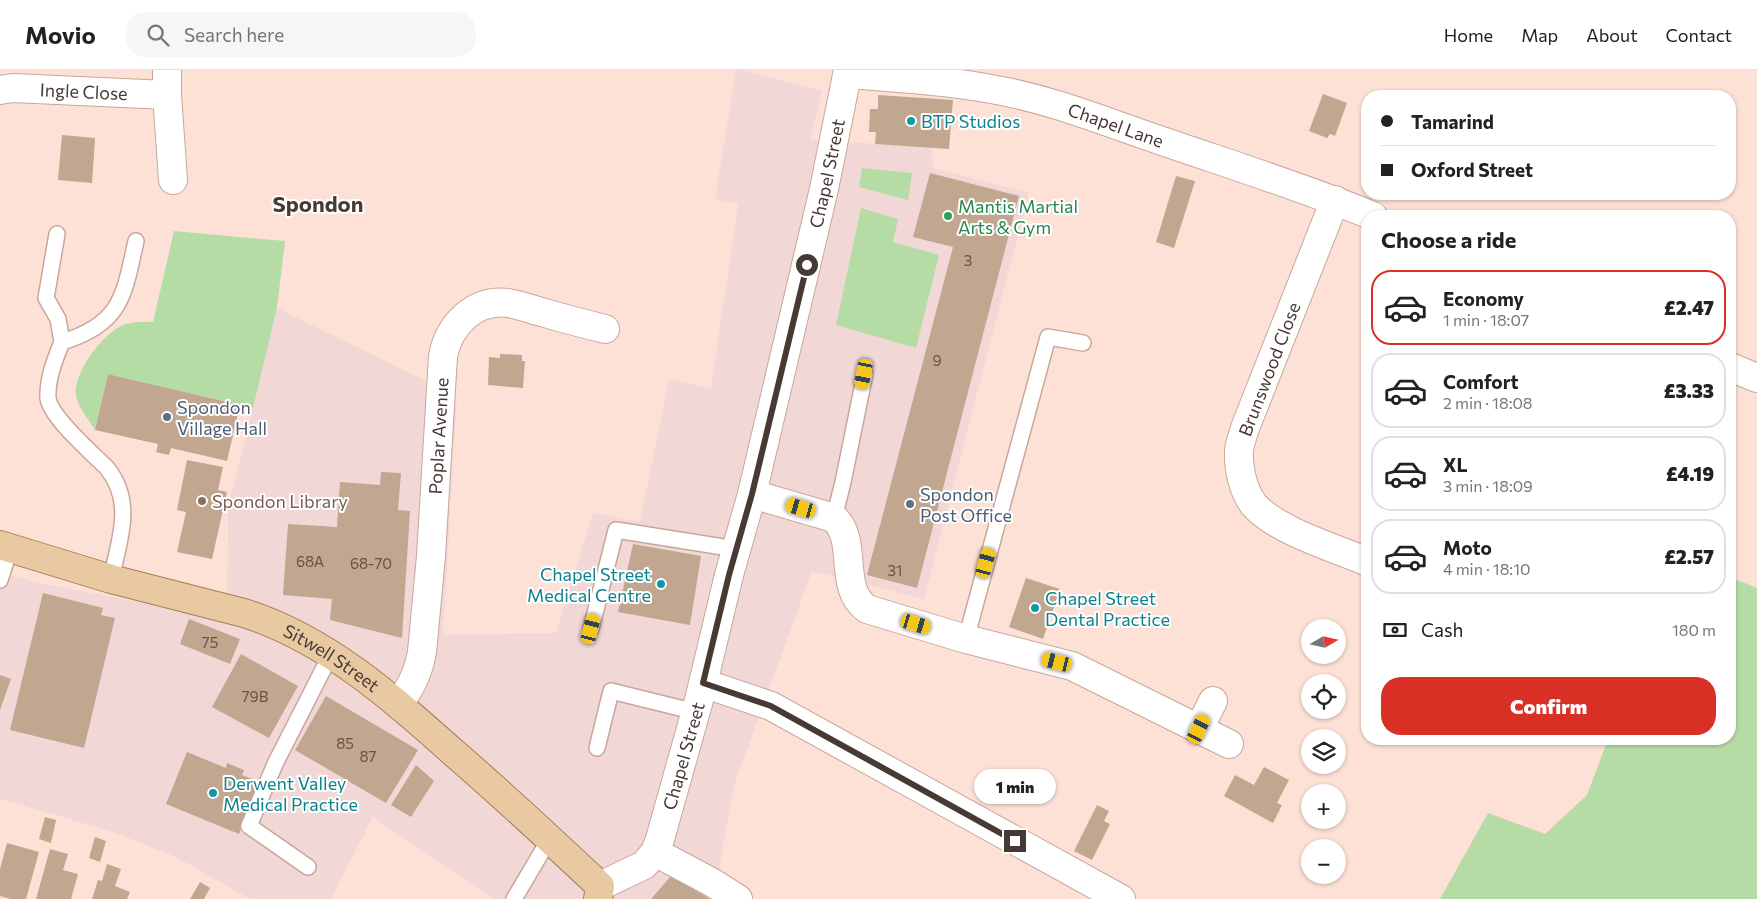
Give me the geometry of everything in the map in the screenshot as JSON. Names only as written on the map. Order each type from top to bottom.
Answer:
[{"type":"main road","name":"Sitwell Street","points":[[5,547],[111,579],[244,612],[293,632],[331,654],[399,704],[550,838],[599,892]]},
{"type":"street","name":"Chapel Lane","points":[[848,72],[958,84],[1015,94],[1057,105],[1335,200],[1361,211]]},
{"type":"street","name":"Chapel Street","points":[[655,852],[696,712],[736,549],[752,494],[822,198],[848,72]]},
{"type":"street","name":"Ingle Close","points":[[0,90],[167,82],[173,180]]},
{"type":"street","name":"Brunswood Close","points":[[1335,200],[1245,428],[1239,449],[1239,466],[1249,496],[1261,511],[1293,531],[1361,559]]},
{"type":"street","name":"Poplar Avenue","points":[[399,704],[413,683],[422,652],[431,556],[443,356],[449,336],[462,318],[472,311],[482,306],[498,303],[519,306],[605,329]]},
{"type":"street","points":[[1736,369],[1757,378]]},
{"type":"street","points":[[752,494],[834,518],[842,530],[854,595],[861,605],[867,609],[966,639],[1072,666],[1229,744]]},
{"type":"street","points":[[703,683],[771,706],[1120,899]]},
{"type":"street","points":[[1199,729],[1212,701]]},
{"type":"street","points":[[599,892],[644,865],[655,852],[713,883],[738,899]]},
{"type":"lane","points":[[57,234],[46,298],[58,319],[62,342],[49,383],[48,399],[50,406],[62,422],[114,476],[120,489],[123,500],[123,520],[111,579]]},
{"type":"lane","points":[[62,342],[87,332],[116,309],[126,288],[136,241]]},
{"type":"lane","points":[[966,639],[1048,337],[1083,343]]},
{"type":"lane","points":[[834,518],[844,482],[864,374]]},
{"type":"lane","points":[[591,629],[616,530],[736,549]]},
{"type":"lane","points":[[0,580],[5,547]]},
{"type":"lane","points":[[308,867],[249,826],[275,764],[331,654]]},
{"type":"lane","points":[[597,748],[611,691],[696,712]]},
{"type":"lane","points":[[514,899],[550,838]]},
{"type":"shaded area","points":[[736,70],[822,91],[810,140],[932,147],[933,168],[1029,193],[924,599],[812,571],[733,788],[714,899],[493,899],[373,817],[331,899],[250,899],[174,856],[110,831],[0,799],[0,572],[38,583],[227,618],[228,508],[277,308],[457,396],[443,635],[556,633],[593,513],[640,522],[669,379],[711,389],[738,204],[715,199]]},
{"type":"green space","points":[[862,168],[912,173],[908,200],[859,187]]},
{"type":"green space","points":[[861,208],[898,219],[893,242],[939,255],[916,348],[836,325]]},
{"type":"green space","points":[[174,231],[285,241],[277,308],[253,408],[108,374],[95,430],[77,400],[76,387],[79,377],[90,355],[115,329],[130,323],[153,322]]},
{"type":"green space","points":[[1736,579],[1757,588],[1757,899],[1440,899],[1488,813],[1545,834],[1587,795],[1606,745],[1736,745]]},
{"type":"building","points":[[1323,94],[1347,103],[1335,136],[1330,134],[1327,138],[1309,131]]},
{"type":"building","name":"BTP Studios","points":[[878,95],[953,100],[949,149],[875,144],[876,132],[869,132],[870,109],[878,109]]},
{"type":"building","points":[[62,135],[95,138],[92,183],[58,180]]},
{"type":"building","points":[[930,173],[1019,196],[917,588],[867,575],[953,247],[913,237]]},
{"type":"building","points":[[1176,176],[1195,181],[1174,248],[1156,242]]},
{"type":"building","points":[[500,354],[522,355],[522,361],[525,361],[523,388],[488,385],[489,357],[500,358]]},
{"type":"building","name":"Spondon Village Hall","points":[[108,374],[240,405],[227,461],[171,448],[169,455],[156,452],[158,444],[95,430]]},
{"type":"building","name":"Spondon Library","points":[[187,460],[223,467],[218,490],[227,492],[212,559],[177,552],[186,512],[177,510]]},
{"type":"building","points":[[381,472],[401,473],[398,510],[410,511],[402,638],[330,620],[332,599],[283,595],[288,524],[337,527],[340,482],[380,485]]},
{"type":"building","name":"Chapel Street Medical Centre","points":[[633,544],[701,556],[690,625],[618,612]]},
{"type":"building","name":"Chapel Street Dental Practice","points":[[1026,578],[1060,589],[1043,639],[1009,627]]},
{"type":"building","points":[[43,593],[103,608],[101,615],[115,618],[84,748],[10,730]]},
{"type":"building","points":[[189,619],[240,639],[230,664],[180,644]]},
{"type":"building","points":[[241,654],[298,686],[269,738],[212,707]]},
{"type":"building","points":[[0,675],[11,679],[0,710]]},
{"type":"building","points":[[326,696],[418,750],[386,803],[295,750]]},
{"type":"building","name":"Derwent Valley Medical Practice","points":[[187,752],[226,768],[227,763],[244,770],[242,775],[260,782],[239,834],[166,804]]},
{"type":"building","points":[[416,765],[434,781],[411,817],[391,805]]},
{"type":"building","points":[[1264,767],[1289,780],[1277,803],[1282,805],[1273,823],[1224,796],[1235,775],[1254,785]]},
{"type":"building","points":[[1097,805],[1109,811],[1104,821],[1110,824],[1092,860],[1074,851]]},
{"type":"building","points":[[45,817],[56,820],[51,843],[39,839]]},
{"type":"building","points":[[95,837],[106,841],[100,862],[89,858]]},
{"type":"building","points":[[7,843],[39,852],[26,899],[11,899],[0,896],[0,869]]},
{"type":"building","points":[[50,849],[68,854],[63,870],[78,874],[71,899],[36,899]]},
{"type":"building","points":[[107,864],[121,869],[115,886],[130,892],[127,899],[92,899],[98,880],[102,881]]},
{"type":"building","points":[[671,876],[710,899],[651,899]]},
{"type":"building","points":[[200,882],[210,888],[204,899],[190,899]]},
{"type":"place","name":"BTP Studios","points":[[911,121]]},
{"type":"place","name":"Mantis Martial Arts & Gym","points":[[948,216]]},
{"type":"place","name":"Spondon Village Hall","points":[[167,417]]},
{"type":"place","name":"Spondon Library","points":[[202,501]]},
{"type":"place","name":"Spondon Post Office","points":[[910,504]]},
{"type":"place","name":"Chapel Street Medical Centre","points":[[661,584]]},
{"type":"place","name":"Chapel Street Dental Practice","points":[[1035,608]]},
{"type":"place","name":"Derwent Valley Medical Practice","points":[[213,793]]},
{"type":"district","name":"Spondon","points":[[318,203]]},
{"type":"route","points":[[807,265],[752,494],[729,575],[703,683],[771,706],[1015,841]]}]
